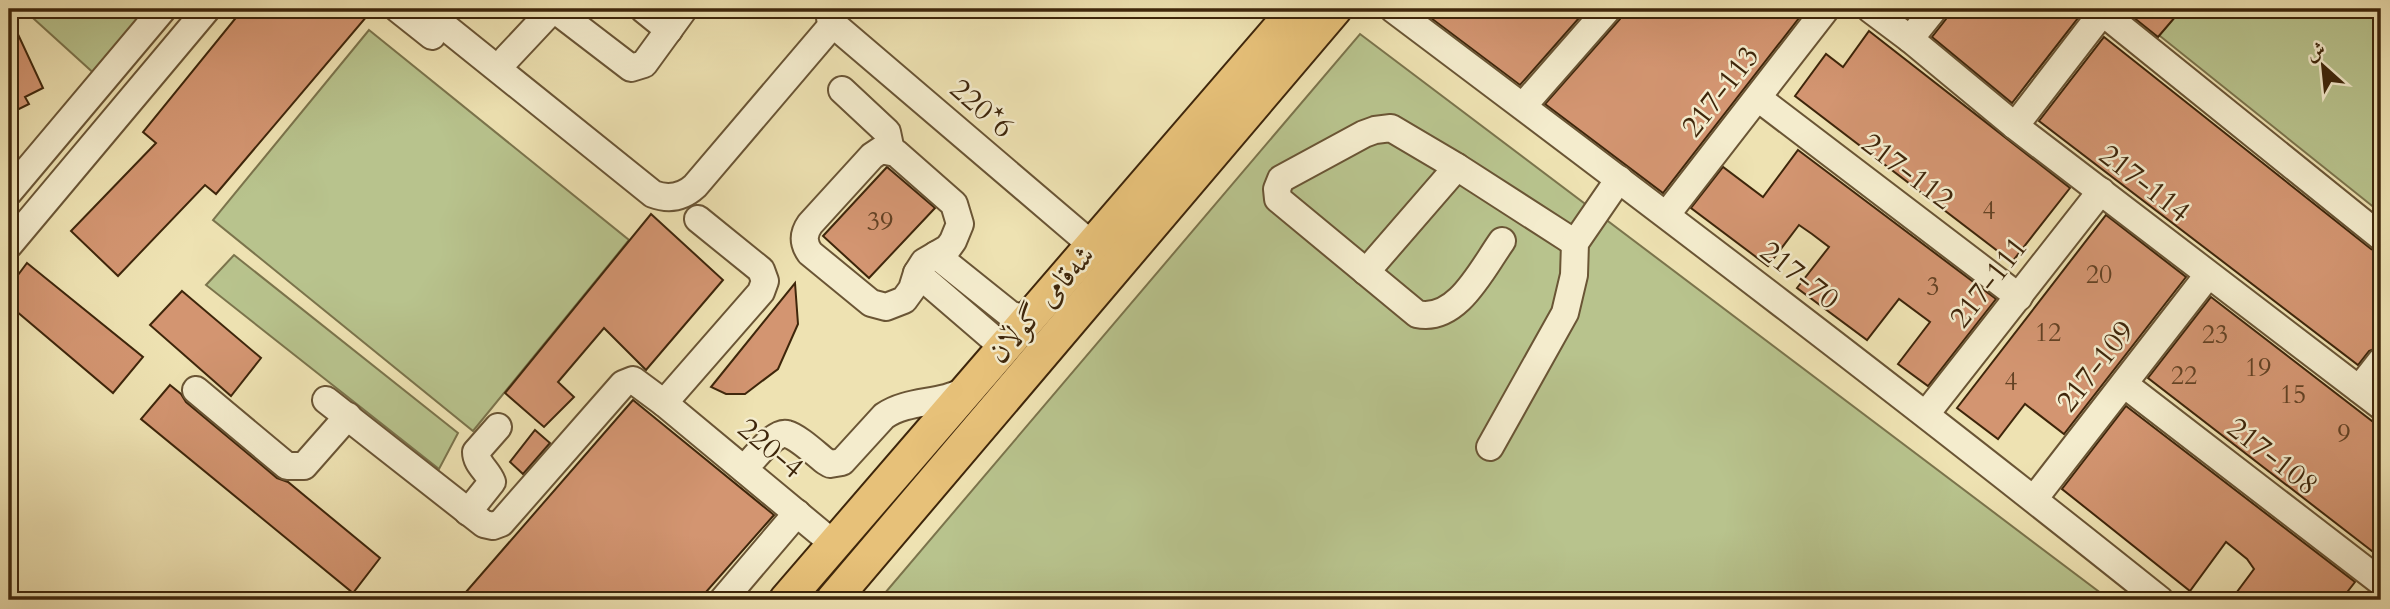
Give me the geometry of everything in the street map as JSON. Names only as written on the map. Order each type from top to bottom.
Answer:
[{"type":"main road","name":"شەقامی گوڵان","points":[[792,596],[966,390],[1296,9]]},
{"type":"main road","name":"شەقامی گوڵان","points":[[833,600],[1335,9]]},
{"type":"street","points":[[9,190],[163,9]]},
{"type":"street","points":[[9,245],[207,9]]},
{"type":"street","points":[[398,9],[497,89]]},
{"type":"street","points":[[423,9],[653,194],[663,197],[680,196],[695,186],[831,17]]},
{"type":"street","points":[[449,9],[655,182],[673,185],[685,178],[831,17]]},
{"type":"street","points":[[507,58],[554,9],[631,68],[644,64],[676,19],[643,9]]},
{"type":"street","name":"217-70","points":[[1393,9],[1667,214],[1926,414],[2160,600]]},
{"type":"street","points":[[1523,106],[1608,9]]},
{"type":"street","name":"217-113","points":[[1667,214],[1826,9]]},
{"type":"street","name":"217-114","points":[[1870,9],[1910,38],[2015,126],[2381,406]]},
{"type":"street","points":[[1910,38],[1934,9]]},
{"type":"street","points":[[2015,126],[2104,10],[2381,237]]},
{"type":"street","name":"220*6","points":[[831,17],[1093,246]]},
{"type":"street","points":[[842,90],[887,132],[891,151]]},
{"type":"street","name":"217-112","points":[[1758,98],[2019,297]]},
{"type":"street","points":[[1502,241],[1456,305],[1440,314],[1417,314],[1278,199],[1277,189],[1281,179],[1364,134],[1391,128],[1575,243]]},
{"type":"street","points":[[881,150],[891,151],[954,204],[960,225],[948,248],[926,264],[904,300],[892,306],[878,306],[810,253],[805,243],[806,230],[872,156],[881,150]]},
{"type":"street","points":[[1366,272],[1457,167]]},
{"type":"street","points":[[1490,447],[1565,313],[1574,275],[1575,243],[1619,179]]},
{"type":"street","name":"217-111","points":[[1926,414],[2101,191]]},
{"type":"street","points":[[664,403],[761,292],[765,281],[761,270],[698,219]]},
{"type":"street","points":[[926,264],[1011,315],[1028,319]]},
{"type":"street","points":[[926,264],[1003,347]]},
{"type":"street","name":"217-109","points":[[2034,499],[2208,275]]},
{"type":"street","points":[[2359,389],[2381,361]]},
{"type":"street","name":"220-4","points":[[468,512],[488,526],[500,523],[625,381],[636,382],[664,403],[835,545]]},
{"type":"street","name":"217-108","points":[[2124,384],[2381,582]]},
{"type":"street","points":[[196,390],[287,466],[304,466],[348,416]]},
{"type":"street","points":[[744,469],[776,436],[783,433],[791,435],[830,464],[842,462],[884,416],[892,411],[910,404],[947,399],[966,390]]},
{"type":"street","points":[[326,400],[468,512],[492,482],[489,474],[476,459],[475,452],[498,427]]},
{"type":"street","points":[[723,600],[797,513]]},
{"type":"green space","points":[[23,9],[154,9],[98,77]]},
{"type":"green space","points":[[2133,9],[2363,9],[2381,24],[2381,213],[2130,12]]},
{"type":"green space","points":[[369,30],[629,240],[473,431],[213,220]]},
{"type":"green space","points":[[1360,34],[2110,600],[879,600]]},
{"type":"green space","points":[[234,255],[458,433],[439,469],[206,285]]},
{"type":"building","points":[[243,9],[373,9],[216,194],[205,185],[118,276],[71,231],[156,143],[143,132]]},
{"type":"building","points":[[1419,9],[1587,9],[1520,85]]},
{"type":"building","points":[[1623,9],[1806,9],[1663,193],[1545,104],[1620,19]]},
{"type":"building","points":[[1950,9],[2085,9],[2012,103],[1932,37]]},
{"type":"building","points":[[2123,9],[2182,9],[2158,37]]},
{"type":"building","points":[[9,15],[43,88],[25,97],[29,104],[9,114]]},
{"type":"building","points":[[1869,31],[2070,188],[2012,262],[1795,96],[1826,54],[1843,67]]},
{"type":"building","points":[[2104,37],[2371,249],[2381,254],[2381,346],[2369,351],[2358,365],[2039,121]]},
{"type":"building","points":[[1798,150],[1996,299],[1928,386],[1898,364],[1930,322],[1899,299],[1867,340],[1797,288],[1829,247],[1812,234],[1799,225],[1768,266],[1691,208],[1723,167],[1763,197]]},
{"type":"building","points":[[887,167],[935,208],[869,278],[823,236]]},
{"type":"building","points":[[651,214],[723,280],[646,370],[604,328],[558,382],[574,397],[544,427],[505,393]]},
{"type":"building","points":[[2106,215],[2186,277],[2064,434],[2025,404],[1998,439],[1957,408]]},
{"type":"building","points":[[27,263],[143,357],[113,393],[9,305],[9,287]]},
{"type":"building","points":[[795,283],[798,324],[778,369],[745,394],[726,394],[711,387]]},
{"type":"building","points":[[182,291],[261,358],[231,396],[150,325]]},
{"type":"building","points":[[2211,297],[2381,428],[2381,558],[2148,378]]},
{"type":"building","points":[[170,385],[186,402],[277,478],[288,482],[380,558],[353,593],[141,419]]},
{"type":"building","points":[[633,400],[774,515],[699,600],[459,600]]},
{"type":"building","points":[[2126,406],[2355,582],[2341,600],[2231,600],[2254,569],[2247,559],[2226,542],[2190,591],[2062,489]]},
{"type":"building","points":[[535,430],[550,443],[523,474],[510,462]]}]
